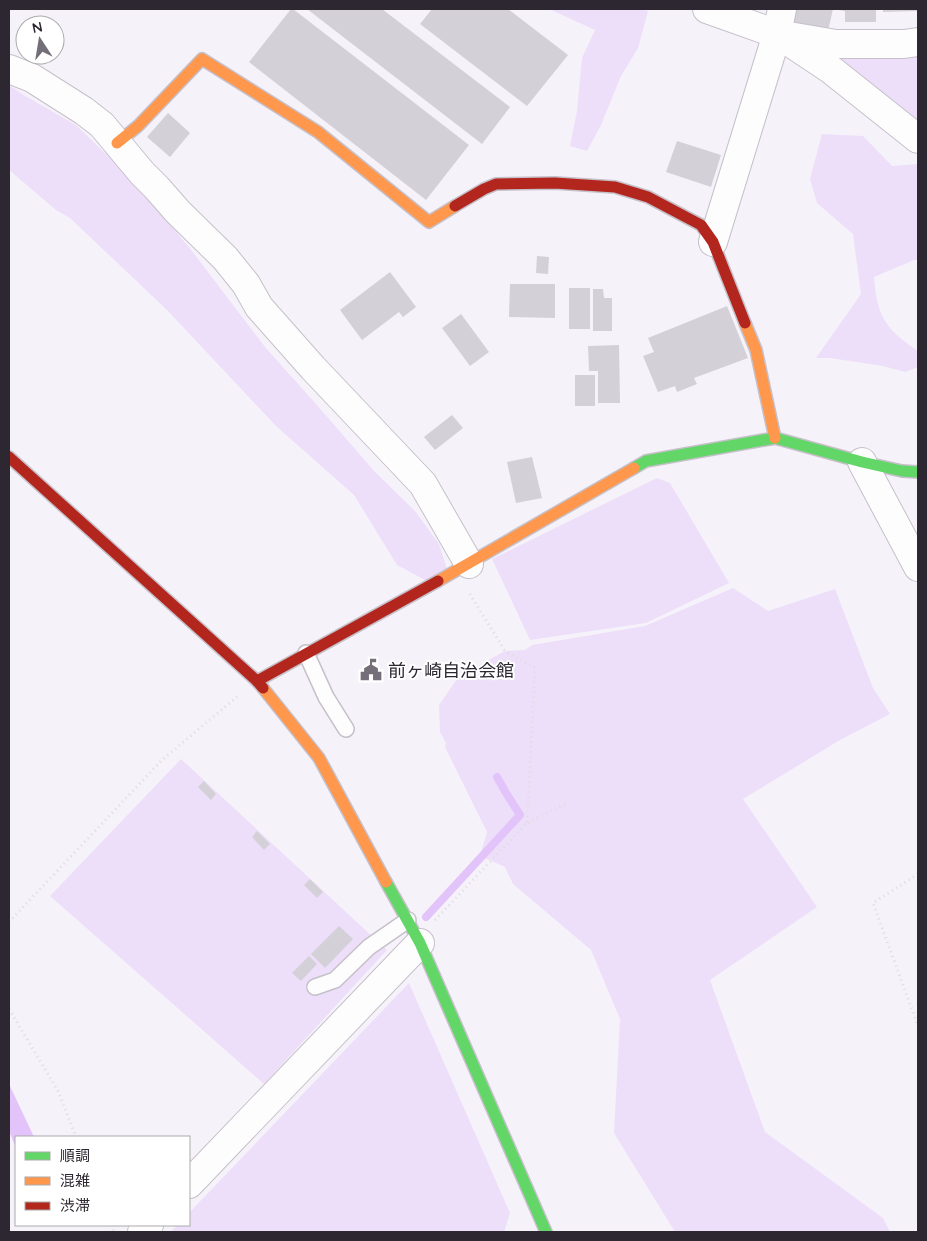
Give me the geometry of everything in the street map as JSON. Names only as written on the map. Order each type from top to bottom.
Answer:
[{"type":"street","points":[[707,9],[780,21],[836,44],[904,44],[918,42]]},
{"type":"street","points":[[780,21],[830,70],[918,139]]},
{"type":"street","points":[[713,242],[780,21]]},
{"type":"street","points":[[117,143],[138,126],[202,59],[318,132],[429,222],[484,189],[496,184],[555,183],[615,187],[648,197],[701,224],[713,242],[756,350],[775,438]]},
{"type":"street","points":[[9,69],[32,78],[84,111],[102,125],[178,212],[225,258],[246,284],[259,307],[423,484],[462,567]]},
{"type":"street","points":[[257,681],[462,567],[646,461],[775,438],[862,462],[918,472]]},
{"type":"street","points":[[10,462],[257,681],[319,758],[415,934],[546,1232]]},
{"type":"street","points":[[862,462],[918,567]]},
{"type":"street","points":[[190,1183],[415,934]]},
{"type":"lane","points":[[306,653],[326,697],[346,729]]},
{"type":"lane","points":[[315,987],[335,980],[369,947],[415,934]]},
{"type":"path","points":[[462,567],[505,650],[535,668],[528,823]]},
{"type":"path","points":[[9,922],[162,760],[257,681]]},
{"type":"path","points":[[415,934],[528,823],[565,804]]},
{"type":"path","points":[[918,874],[872,903],[918,1026]]},
{"type":"path","points":[[9,1009],[58,1091],[76,1136]]},
{"type":"shaded area","points":[[549,9],[640,9],[648,11],[638,48],[621,76],[601,125],[587,151],[570,146],[577,111],[582,58],[595,30]]},
{"type":"shaded area","points":[[918,47],[918,128],[838,62],[842,52]]},
{"type":"shaded area","points":[[9,85],[76,125],[134,181],[192,251],[265,347],[375,472],[415,511],[439,544],[447,569],[427,581],[397,565],[354,495],[276,426],[167,310],[70,218],[56,210],[9,170]]},
{"type":"shaded area","points":[[822,134],[863,136],[892,166],[918,164],[918,260],[874,277],[878,302],[885,320],[898,336],[918,351],[918,367],[905,372],[883,366],[830,358],[816,358],[861,294],[853,234],[817,203],[810,179]]},
{"type":"shaded area","points":[[657,478],[670,483],[729,583],[646,623],[530,640],[492,559]]},
{"type":"shaded area","points":[[733,588],[768,611],[835,589],[873,688],[890,714],[840,740],[743,799],[817,907],[710,980],[765,1132],[883,1218],[890,1232],[675,1232],[614,1133],[620,1019],[591,950],[513,884],[505,867],[480,856],[487,832],[445,747],[446,743],[440,732],[439,705],[459,676],[505,651],[525,650],[532,645],[645,626]]},
{"type":"shaded area","points":[[181,759],[387,950],[264,1084],[50,896]]},
{"type":"shaded area","points":[[409,983],[510,1213],[504,1232],[170,1232],[177,1226],[190,1226],[190,1212]]},
{"type":"shaded area","points":[[9,1084],[34,1136],[15,1136],[15,1146],[9,1131]]},
{"type":"building","points":[[291,9],[469,145],[426,200],[249,62]]},
{"type":"building","points":[[307,9],[382,9],[510,107],[482,144]]},
{"type":"building","points":[[432,9],[508,9],[568,55],[527,106],[420,24]]},
{"type":"building","points":[[791,9],[833,9],[828,31],[788,23]]},
{"type":"building","points":[[838,9],[876,9],[876,22],[845,22],[845,11]]},
{"type":"building","points":[[883,9],[918,9],[918,11],[883,12]]},
{"type":"building","points":[[168,113],[190,133],[170,157],[147,137]]},
{"type":"building","points":[[677,141],[721,155],[711,187],[666,172]]},
{"type":"building","points":[[537,256],[549,257],[548,274],[536,273]]},
{"type":"building","points":[[390,272],[416,307],[403,317],[399,312],[362,340],[340,310]]},
{"type":"building","points":[[510,284],[555,284],[555,318],[509,317]]},
{"type":"building","points":[[569,288],[590,288],[590,329],[569,329]]},
{"type":"building","points":[[593,289],[603,289],[604,298],[612,298],[612,331],[593,331]]},
{"type":"building","points":[[727,306],[748,358],[694,378],[697,384],[677,392],[675,386],[658,392],[643,356],[654,352],[648,338]]},
{"type":"building","points":[[461,314],[489,352],[470,366],[442,328]]},
{"type":"building","points":[[619,345],[620,403],[598,403],[598,371],[589,371],[588,346]]},
{"type":"building","points":[[575,375],[595,375],[595,406],[575,406]]},
{"type":"building","points":[[452,415],[463,428],[435,450],[424,437]]},
{"type":"building","points":[[532,457],[542,498],[516,503],[507,462]]},
{"type":"building","points":[[204,781],[216,794],[211,800],[198,787]]},
{"type":"building","points":[[257,831],[270,844],[264,850],[252,837]]},
{"type":"building","points":[[310,879],[323,892],[317,898],[304,885]]},
{"type":"building","points":[[339,926],[353,939],[325,968],[311,954]]},
{"type":"building","points":[[309,956],[317,964],[301,981],[292,973]]},
{"type":"waterway","points":[[426,917],[520,815],[497,777]]},
{"type":"traffic: fast","points":[[634,468],[646,461],[775,438],[862,462],[902,471],[918,472]]},
{"type":"traffic: fast","points":[[386,882],[420,943],[546,1232]]},
{"type":"traffic: slow","points":[[117,143],[138,126],[202,59],[318,132],[429,222],[455,206]]},
{"type":"traffic: slow","points":[[745,323],[756,350],[775,438]]},
{"type":"traffic: slow","points":[[438,581],[634,468]]},
{"type":"traffic: slow","points":[[263,688],[319,758],[386,882]]},
{"type":"traffic: jam","points":[[455,206],[496,184],[555,183],[615,187],[648,197],[701,225],[713,242],[745,323]]},
{"type":"traffic: jam","points":[[9,457],[263,688]]},
{"type":"traffic: jam","points":[[257,681],[438,581]]},
{"type":"place","name":"前ヶ崎自治会館","points":[[371,670]]}]
